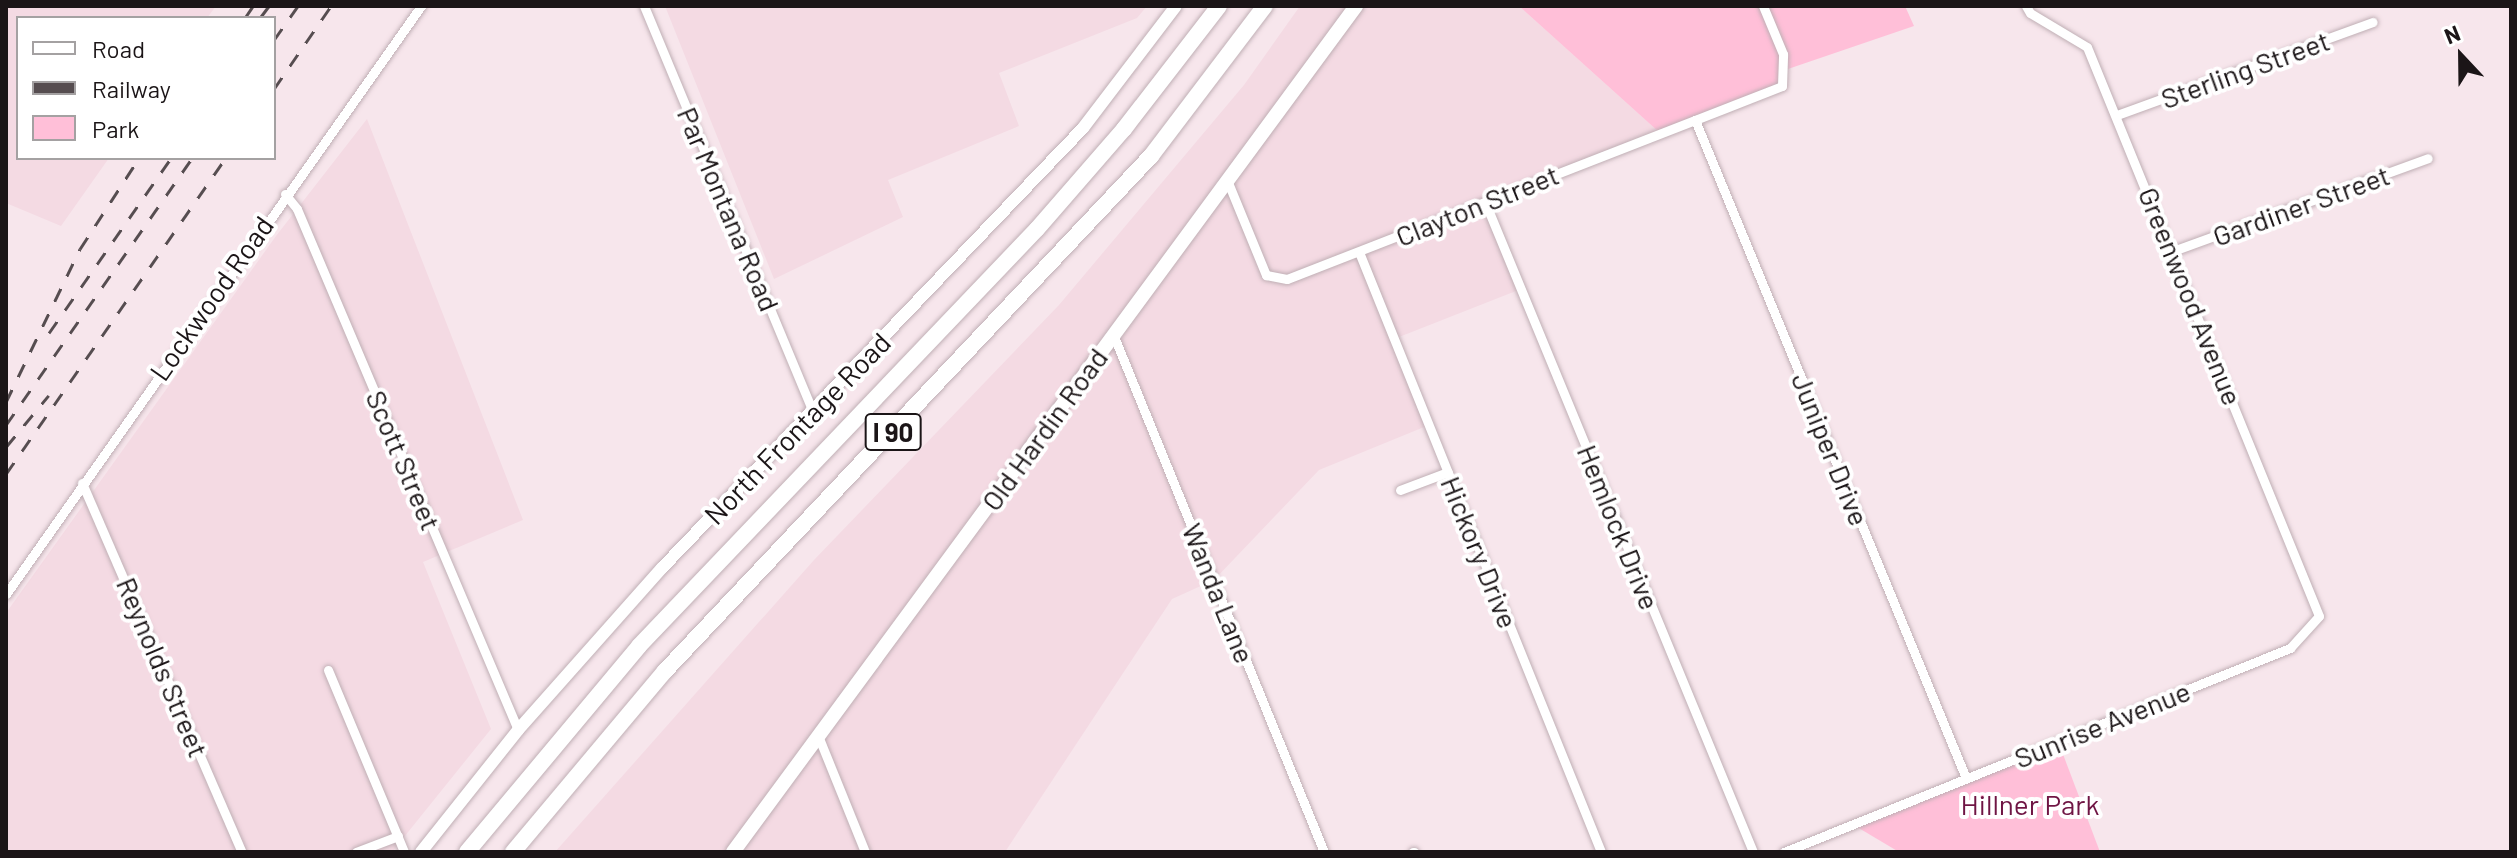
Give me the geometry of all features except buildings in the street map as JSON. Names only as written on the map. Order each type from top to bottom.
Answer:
[{"type":"highway","name":"I 90","points":[[467,852],[639,646],[1037,229],[1124,129],[1219,6]]},
{"type":"highway","name":"I 90","points":[[513,852],[665,671],[1151,156],[1265,6]]},
{"type":"main road","name":"Old Hardin Road","points":[[733,852],[1356,6]]},
{"type":"street","name":"Lockwood Road","points":[[6,594],[285,194],[421,6]]},
{"type":"street","name":"Par Montana Road","points":[[644,6],[813,412]]},
{"type":"street","name":"North Frontage Road","points":[[421,852],[518,730],[662,568],[1083,128],[1176,6]]},
{"type":"street","name":"Clayton Street","points":[[1227,180],[1266,275],[1287,279],[1782,86],[1783,54],[1763,6]]},
{"type":"street","name":"Greenwood Avenue","points":[[2026,6],[2030,13],[2087,47],[2173,251],[2319,616]]},
{"type":"street","name":"Sterling Street","points":[[2117,115],[2373,22]]},
{"type":"street","name":"Juniper Drive","points":[[1695,120],[1966,778]]},
{"type":"street","name":"Gardiner Street","points":[[2173,251],[2428,158]]},
{"type":"street","name":"Scott Street","points":[[285,194],[297,209],[518,730]]},
{"type":"street","name":"Hemlock Drive","points":[[1485,202],[1753,852]]},
{"type":"street","name":"Hickory Drive","points":[[1359,252],[1601,852]]},
{"type":"street","name":"Wanda Lane","points":[[1113,334],[1324,852]]},
{"type":"street","points":[[1400,490],[1448,472]]},
{"type":"street","name":"Reynolds Street","points":[[82,483],[242,852]]},
{"type":"street","name":"Sunrise Avenue","points":[[1784,852],[2290,648],[2319,616]]},
{"type":"street","points":[[328,670],[404,852]]},
{"type":"street","points":[[819,738],[865,852]]},
{"type":"street","points":[[356,852],[398,836]]},
{"type":"shaded area","points":[[6,6],[216,6],[208,16],[16,16],[16,160],[108,160],[61,226],[6,203]]},
{"type":"shaded area","points":[[665,6],[1147,6],[1137,18],[999,73],[1019,126],[888,180],[903,217],[774,279]]},
{"type":"shaded area","points":[[1300,6],[1519,6],[1660,133],[1485,202],[1521,289],[1394,339],[1429,425],[1319,470],[1214,580],[1172,599],[1005,852],[555,852],[814,560],[1059,305],[1244,85]]},
{"type":"shaded area","points":[[367,119],[523,520],[423,562],[491,729],[392,852],[6,852],[6,613],[276,236]]},
{"type":"green space","points":[[1519,6],[1905,6],[1914,26],[1785,70],[1782,86],[1660,133]]},
{"type":"green space","name":"Hillner Park","points":[[2058,741],[2100,852],[1899,852],[1852,824]]},
{"type":"railway","points":[[246,16],[253,6]]},
{"type":"railway","points":[[262,16],[269,6]]},
{"type":"railway","points":[[276,37],[298,6]]},
{"type":"railway","points":[[276,86],[331,6]]},
{"type":"railway","points":[[6,402],[80,249],[138,160]]},
{"type":"railway","points":[[49,333],[170,160]]},
{"type":"railway","points":[[6,425],[191,160]]},
{"type":"railway","points":[[6,474],[225,160]]},
{"type":"railway","points":[[6,447],[49,395]]}]
